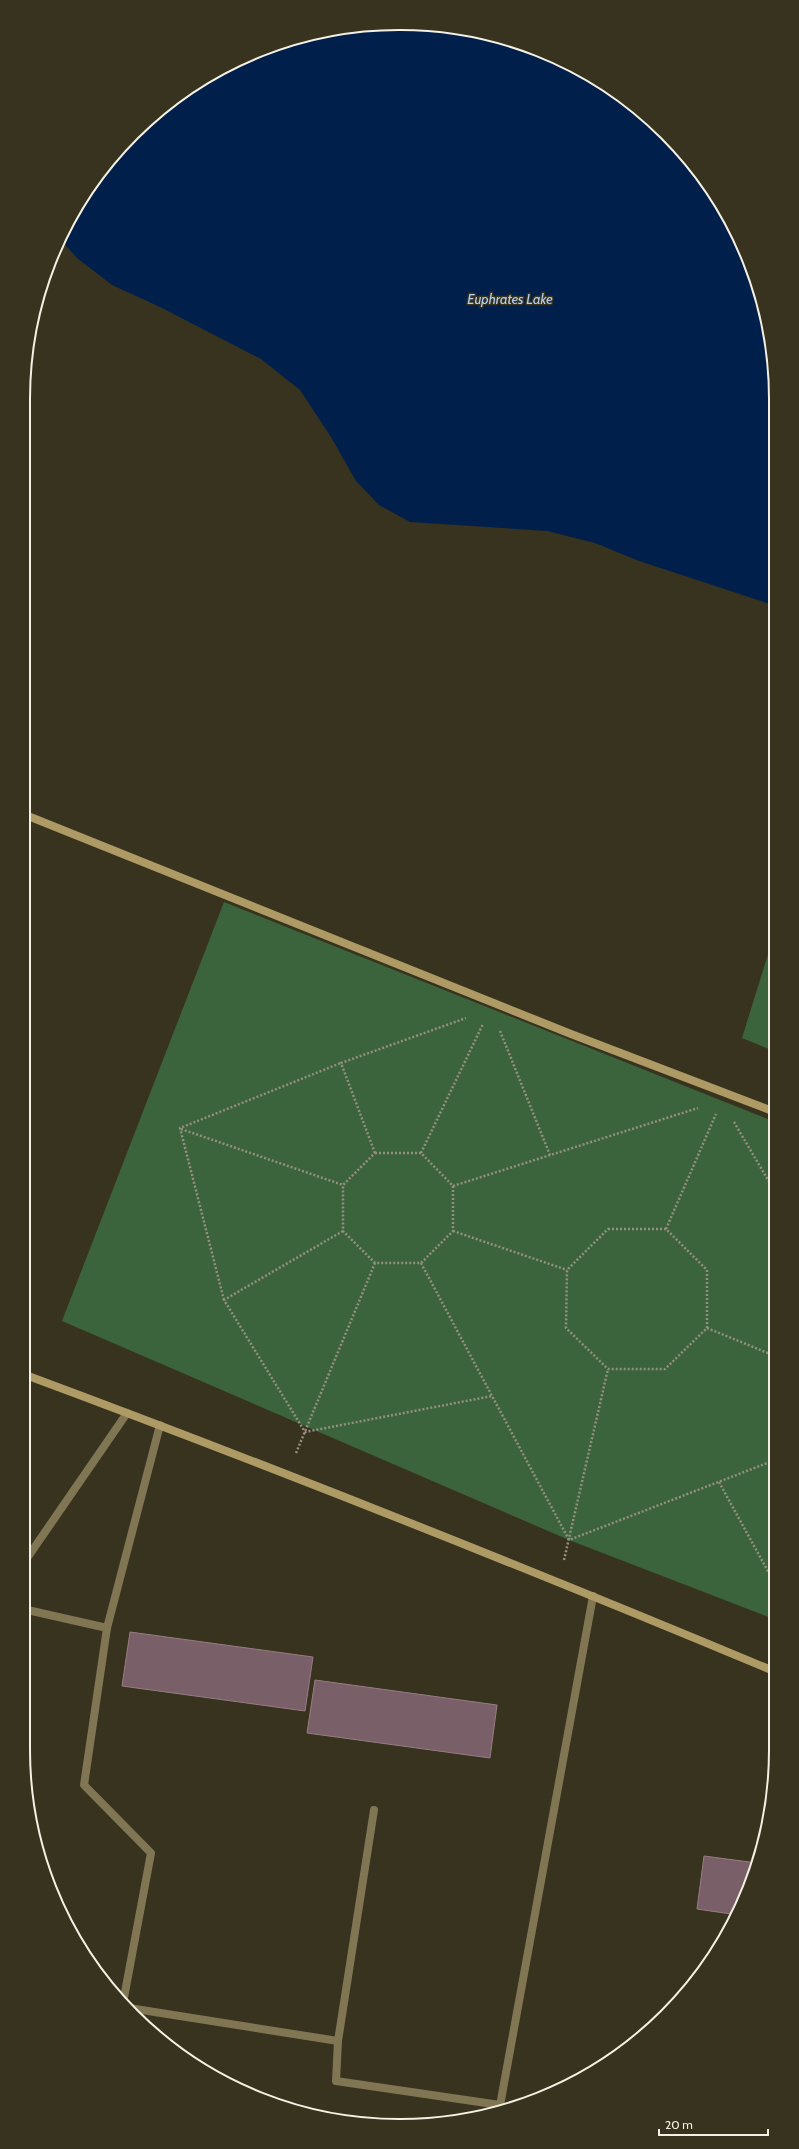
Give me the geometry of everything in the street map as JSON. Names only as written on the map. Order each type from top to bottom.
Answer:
[{"type":"main road","points":[[30,817],[571,1034],[769,1110]]},
{"type":"main road","points":[[30,1377],[160,1425],[593,1596],[769,1669]]},
{"type":"street","points":[[30,1554],[127,1413]]},
{"type":"street","points":[[124,1996],[151,1853],[84,1785],[106,1628],[160,1425]]},
{"type":"street","points":[[501,2104],[593,1596]]},
{"type":"street","points":[[30,1611],[106,1628]]},
{"type":"street","points":[[374,1810],[338,2041],[336,2081],[492,2107]]},
{"type":"street","points":[[136,2009],[338,2041]]},
{"type":"path","points":[[180,1128],[341,1063],[468,1017]]},
{"type":"path","points":[[421,1153],[484,1022]]},
{"type":"path","points":[[500,1030],[550,1155]]},
{"type":"path","points":[[341,1063],[375,1153]]},
{"type":"path","points":[[453,1186],[699,1108]]},
{"type":"path","points":[[666,1229],[718,1108]]},
{"type":"path","points":[[733,1120],[769,1182]]},
{"type":"path","points":[[180,1128],[343,1186]]},
{"type":"path","points":[[180,1128],[224,1300],[305,1432]]},
{"type":"path","points":[[375,1153],[421,1153],[453,1186],[453,1231],[421,1263],[375,1263],[342,1231],[343,1186],[375,1153]]},
{"type":"path","points":[[608,1229],[666,1229],[707,1270],[707,1328],[666,1370],[608,1369],[566,1328],[566,1270],[608,1229]]},
{"type":"path","points":[[224,1300],[342,1231]]},
{"type":"path","points":[[453,1231],[566,1270]]},
{"type":"path","points":[[286,1475],[375,1263]]},
{"type":"path","points":[[421,1263],[568,1540]]},
{"type":"path","points":[[707,1328],[769,1354]]},
{"type":"path","points":[[560,1583],[568,1540],[608,1369]]},
{"type":"path","points":[[305,1432],[492,1396]]},
{"type":"path","points":[[568,1540],[769,1462]]},
{"type":"path","points":[[719,1482],[769,1573]]},
{"type":"green space","points":[[224,902],[769,1120],[769,1617],[569,1540],[62,1321]]},
{"type":"green space","points":[[769,951],[769,1049],[742,1038]]},
{"type":"water","name":"Euphrates Lake","points":[[400,30],[448,33],[472,37],[518,50],[563,68],[605,92],[624,106],[661,138],[693,175],[707,194],[731,236],[741,258],[762,327],[768,375],[769,604],[639,561],[595,543],[547,531],[410,522],[379,505],[356,481],[331,437],[300,390],[261,359],[160,307],[112,285],[77,258],[64,244],[68,236],[92,194],[106,175],[138,138],[175,106],[194,92],[236,68],[258,58],[327,37],[351,33]]},
{"type":"building","points":[[130,1632],[313,1657],[305,1711],[122,1686]]},
{"type":"building","points":[[315,1680],[497,1705],[490,1758],[307,1733]]},
{"type":"building","points":[[704,1856],[751,1862],[741,1891],[730,1914],[697,1909]]}]
